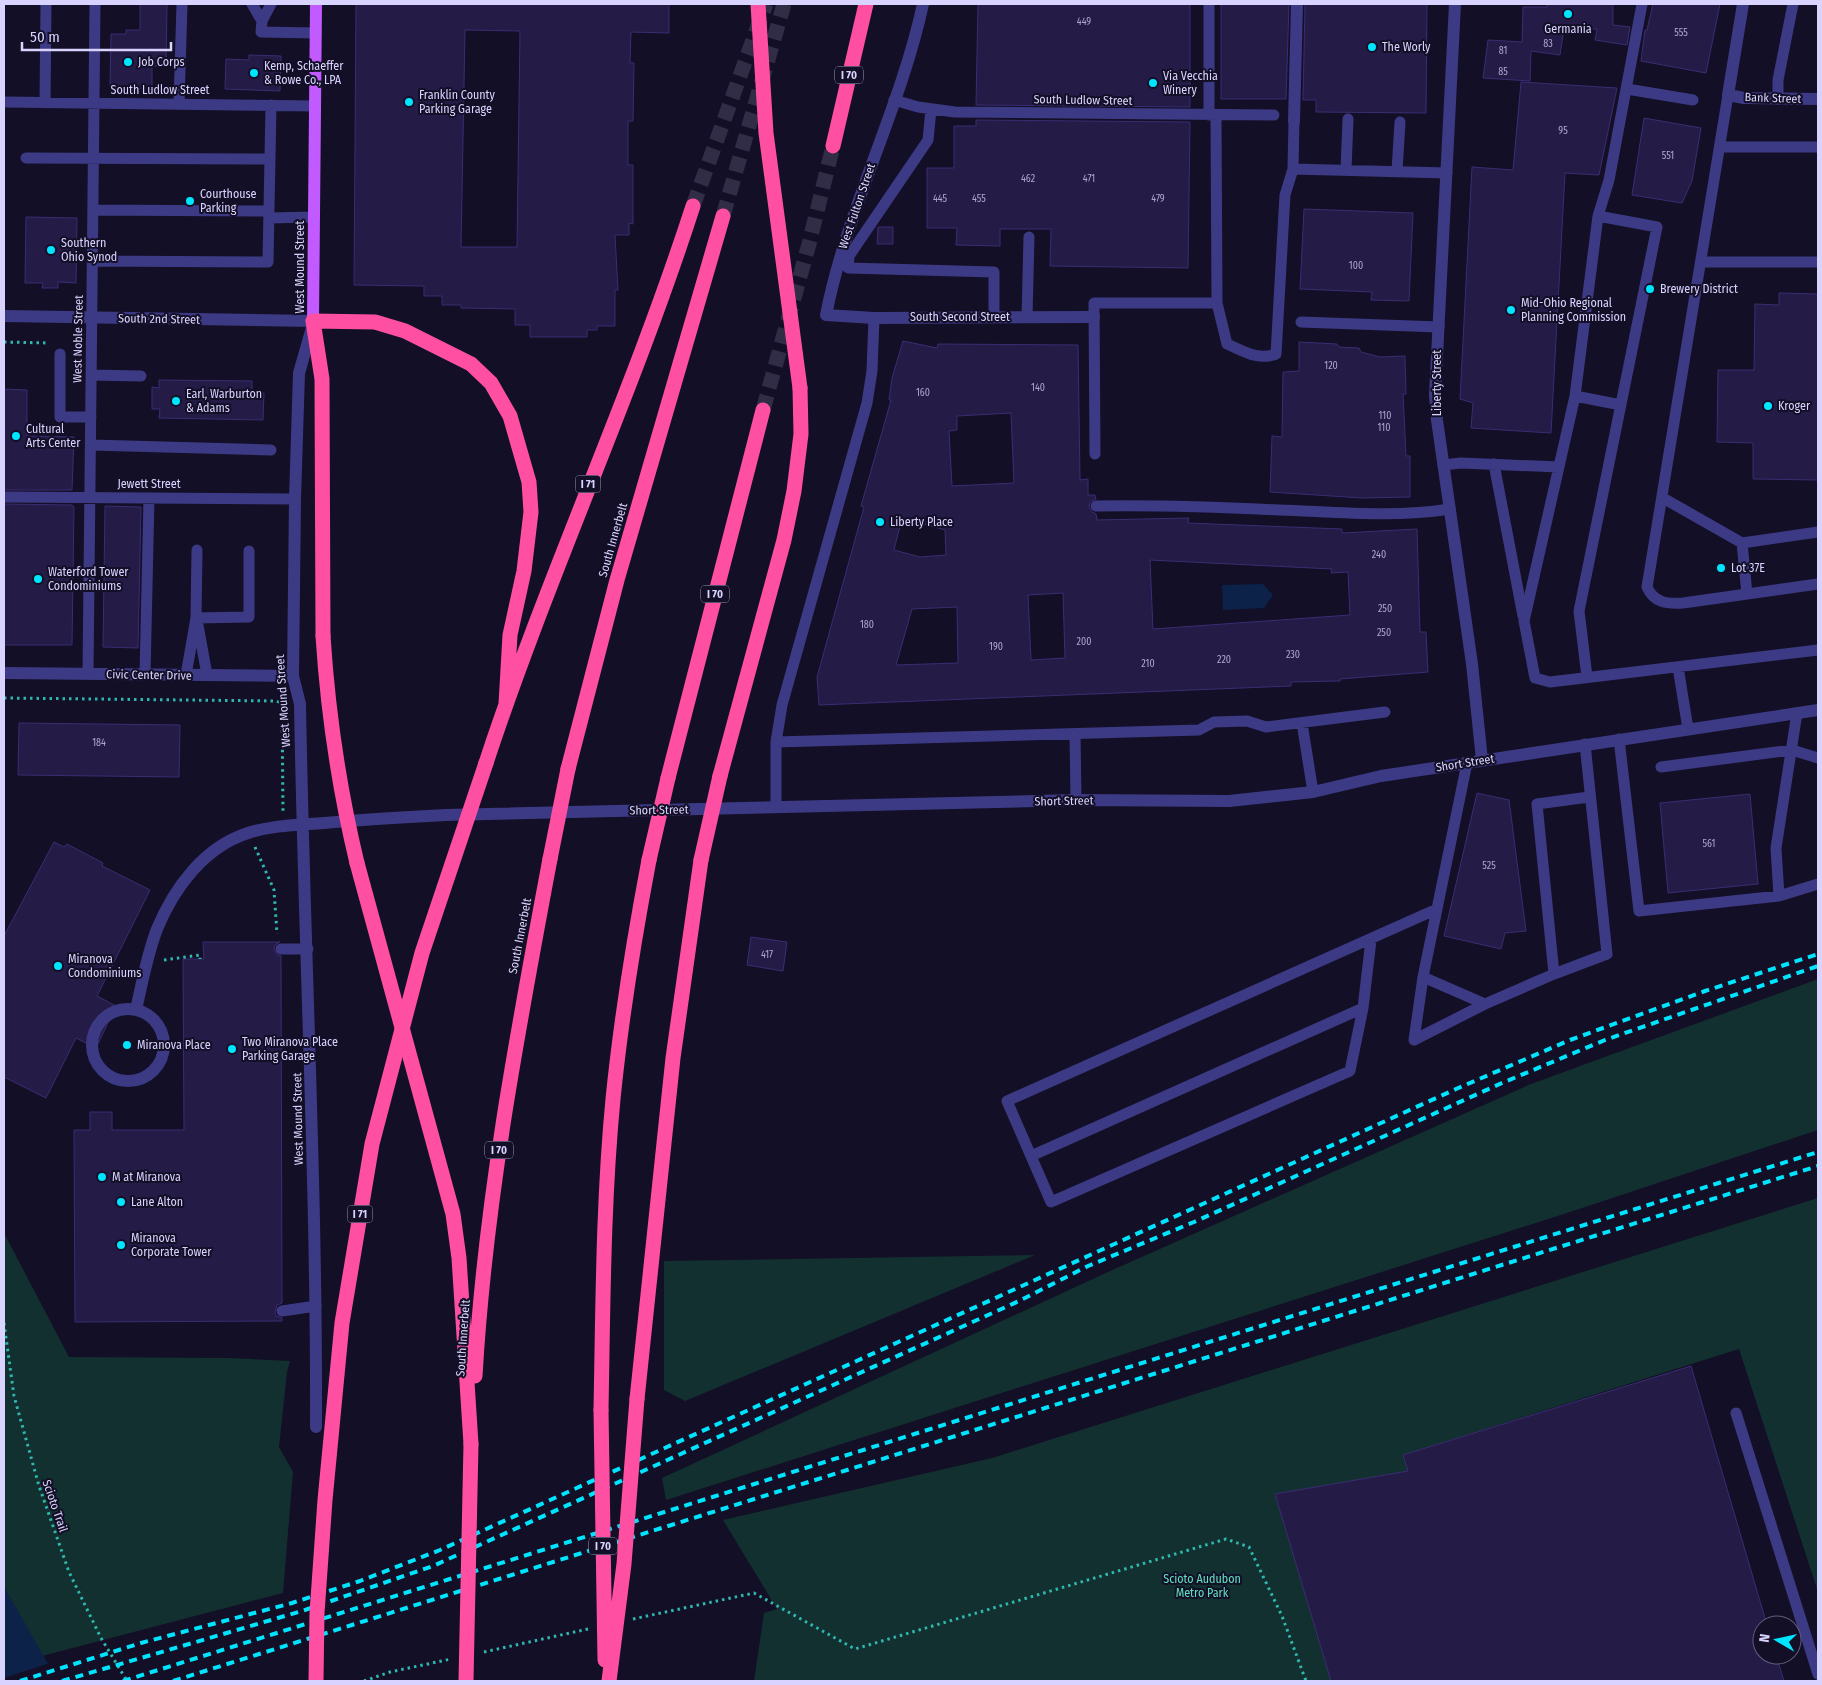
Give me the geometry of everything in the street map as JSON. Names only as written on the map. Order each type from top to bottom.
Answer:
[{"type":"highway","points":[[607,1681],[624,1564],[637,1399],[673,1058],[701,860],[720,776],[784,540],[794,491],[801,434],[800,388],[766,134],[758,4]]},
{"type":"highway","name":"I 70","points":[[833,146],[866,4]]},
{"type":"highway","name":"I 71","points":[[316,1681],[317,1613],[324,1509],[342,1323],[372,1144],[422,954],[506,704],[545,594],[639,358],[693,206]]},
{"type":"highway","name":"South Innerbelt","points":[[466,1681],[471,1444],[478,1326],[489,1219],[520,1020],[568,769],[614,588],[723,216]]},
{"type":"highway","points":[[471,1444],[460,1258],[453,1214],[357,863],[343,806],[334,752],[323,636],[322,379],[313,321],[375,322],[412,334],[470,364],[491,383],[510,416],[529,482],[531,512],[524,571],[510,635],[506,704]]},
{"type":"highway","name":"I 70","points":[[607,1681],[601,1410],[604,1228],[613,1100],[627,978],[649,860],[668,778],[763,410]]},
{"type":"main road","name":"West Mound Street","points":[[313,321],[316,4]]},
{"type":"street","name":"West Fulton Street","points":[[826,315],[833,278],[858,199],[912,48],[923,4]]},
{"type":"street","points":[[1294,121],[1296,4]]},
{"type":"street","name":"Liberty Street","points":[[1455,4],[1435,395],[1472,664],[1482,760]]},
{"type":"street","points":[[1728,95],[1743,4]]},
{"type":"street","name":"Bank Street","points":[[1728,95],[1744,98],[1818,99]]},
{"type":"street","name":"South Second Street","points":[[826,315],[874,318],[1094,317]]},
{"type":"street","name":"South 2nd Street","points":[[4,316],[313,321]]},
{"type":"street","name":"West Mound Street","points":[[313,321],[299,373],[295,499],[294,676],[300,704],[302,825],[308,949],[316,1306],[316,1427]]},
{"type":"street","name":"Civic Center Drive","points":[[4,673],[294,676]]},
{"type":"street","name":"Short Street","points":[[302,825],[446,815],[1076,800],[1229,801],[1264,799],[1313,792],[1381,776],[1818,710]]},
{"type":"street","points":[[136,1010],[157,930],[170,901],[188,876],[208,855],[228,841],[248,833],[283,826],[302,825]]},
{"type":"street","points":[[125,1009],[136,1010],[146,1014],[157,1024],[162,1037],[163,1052],[158,1065],[147,1076],[134,1081],[120,1081],[106,1075],[96,1064],[92,1050],[93,1036],[99,1023],[111,1014],[125,1009]]},
{"type":"lane","points":[[45,103],[46,4]]},
{"type":"lane","name":"West Noble Street","points":[[88,674],[95,4]]},
{"type":"lane","points":[[179,104],[182,4]]},
{"type":"lane","points":[[252,4],[262,21]]},
{"type":"lane","points":[[262,4],[261,32],[316,33]]},
{"type":"lane","points":[[262,21],[271,4]]},
{"type":"lane","points":[[1210,4],[1217,303],[1227,344],[1256,356],[1266,357],[1276,354],[1285,195],[1292,169],[1294,121]]},
{"type":"lane","points":[[1524,621],[1574,396],[1598,216],[1609,180],[1642,4]]},
{"type":"lane","points":[[1778,99],[1778,80],[1793,4]]},
{"type":"lane","points":[[1626,88],[1694,100]]},
{"type":"lane","points":[[1728,95],[1647,588],[1651,596],[1666,604],[1818,584]]},
{"type":"lane","name":"South Ludlow Street","points":[[894,100],[931,109],[955,112],[1274,115]]},
{"type":"lane","name":"South Ludlow Street","points":[[4,102],[315,106]]},
{"type":"lane","points":[[92,261],[268,262],[271,105]]},
{"type":"lane","points":[[931,109],[928,140],[849,256],[848,268],[994,272],[994,317]]},
{"type":"lane","points":[[1346,170],[1348,119]]},
{"type":"lane","points":[[1397,172],[1400,122]]},
{"type":"lane","points":[[1720,147],[1818,147]]},
{"type":"lane","points":[[26,158],[270,159]]},
{"type":"lane","points":[[1292,169],[1447,173]]},
{"type":"lane","points":[[93,210],[314,217]]},
{"type":"lane","points":[[1587,677],[1579,611],[1657,227],[1598,216]]},
{"type":"lane","points":[[1027,317],[1029,236]]},
{"type":"lane","points":[[1701,262],[1818,262]]},
{"type":"lane","points":[[1096,454],[1094,303],[1217,303]]},
{"type":"lane","points":[[776,807],[776,742],[782,705],[867,402],[872,371],[874,318]]},
{"type":"lane","points":[[1301,322],[1438,326]]},
{"type":"lane","points":[[60,354],[60,417],[91,417]]},
{"type":"lane","points":[[91,375],[141,376]]},
{"type":"lane","points":[[1574,396],[1621,405]]},
{"type":"lane","points":[[91,445],[271,450]]},
{"type":"lane","points":[[1443,464],[1559,467]]},
{"type":"lane","points":[[1494,464],[1535,678],[1550,682],[1818,650]]},
{"type":"lane","name":"Jewett Street","points":[[4,497],[295,499]]},
{"type":"lane","points":[[145,675],[149,498]]},
{"type":"lane","points":[[1663,498],[1742,544],[1818,532]]},
{"type":"lane","points":[[1096,506],[1203,506],[1378,514],[1450,509]]},
{"type":"lane","points":[[1742,544],[1747,594]]},
{"type":"lane","points":[[186,675],[196,618],[197,550]]},
{"type":"lane","points":[[196,618],[249,617],[249,551]]},
{"type":"lane","points":[[196,618],[207,675]]},
{"type":"lane","points":[[1678,667],[1688,729]]},
{"type":"lane","points":[[776,742],[1199,730],[1214,722],[1247,721],[1266,728],[1385,712]]},
{"type":"lane","points":[[1779,896],[1776,848],[1798,713]]},
{"type":"lane","points":[[1302,723],[1313,792]]},
{"type":"lane","points":[[1076,734],[1076,800]]},
{"type":"lane","points":[[1619,739],[1639,911],[1779,896],[1818,884]]},
{"type":"lane","points":[[1467,763],[1423,977],[1414,1040],[1486,1004],[1554,974],[1607,954],[1585,744]]},
{"type":"lane","points":[[1661,767],[1792,750],[1818,758]]},
{"type":"lane","points":[[1554,974],[1537,804],[1590,797]]},
{"type":"lane","points":[[1371,940],[1363,1008],[1350,1071],[1051,1202],[1007,1101],[1437,909]]},
{"type":"lane","points":[[279,944],[308,949]]},
{"type":"lane","points":[[1423,977],[1486,1004]]},
{"type":"lane","points":[[1031,1156],[1363,1008]]},
{"type":"lane","points":[[282,1311],[316,1306]]},
{"type":"lane","points":[[1736,1413],[1818,1674]]},
{"type":"path","points":[[4,698],[276,701],[282,703],[283,826]]},
{"type":"path","points":[[248,833],[262,859],[274,890],[279,944]]},
{"type":"path","points":[[149,956],[163,960],[200,955],[200,959]]},
{"type":"path","name":"Scioto Trail","points":[[4,1323],[14,1396],[39,1486],[69,1572],[101,1638],[127,1681]]},
{"type":"path","points":[[629,1620],[754,1593],[855,1649],[1226,1539],[1249,1547],[1282,1616],[1306,1681]]},
{"type":"path","points":[[476,1653],[591,1628]]},
{"type":"path","points":[[364,1681],[390,1672],[457,1657]]},
{"type":"green space","points":[[1818,979],[1818,1130],[1570,1212],[666,1500],[662,1478],[1108,1272],[1531,1084]]},
{"type":"green space","name":"Scioto Audubon Metro Park","points":[[1818,1198],[1818,1592],[1739,1349],[1403,1455],[1408,1471],[1275,1494],[1336,1681],[754,1681],[764,1613],[777,1609],[723,1520],[992,1458]]},
{"type":"green space","points":[[4,1233],[69,1357],[231,1358],[290,1361],[287,1372],[279,1447],[293,1472],[283,1593],[42,1656],[4,1587]]},
{"type":"green space","points":[[1035,1255],[685,1401],[664,1390],[664,1261]]},
{"type":"water","points":[[1263,584],[1273,595],[1264,608],[1223,610],[1222,585]]},
{"type":"water","points":[[4,1587],[58,1681],[4,1681]]},
{"type":"pier","points":[[50,1663],[60,1681],[4,1681],[4,1678]]},
{"type":"building","points":[[140,4],[167,4],[166,66],[152,66],[152,89],[110,88],[111,34],[126,34],[126,30],[140,30]]},
{"type":"building","points":[[356,4],[669,4],[669,33],[631,32],[630,63],[634,63],[633,121],[628,121],[628,165],[633,165],[633,224],[629,223],[629,235],[615,235],[618,290],[615,290],[615,326],[597,326],[597,330],[587,330],[587,337],[530,337],[530,325],[515,325],[515,309],[461,308],[461,305],[442,305],[442,296],[424,296],[424,286],[354,285]],"holes":[[[465,30],[520,31],[517,247],[461,247]]]},
{"type":"building","points":[[978,4],[1190,4],[1190,107],[976,105]]},
{"type":"building","points":[[1221,4],[1289,4],[1286,99],[1221,99]]},
{"type":"building","name":"The Worly","points":[[1305,4],[1427,4],[1426,113],[1316,112],[1316,100],[1303,100]]},
{"type":"building","points":[[1547,4],[1613,4],[1613,25],[1630,27],[1627,45],[1595,40],[1597,29],[1564,29],[1560,55],[1531,51],[1530,81],[1483,78],[1488,40],[1522,42],[1523,7],[1547,7]]},
{"type":"building","points":[[1653,4],[1720,4],[1706,73],[1641,61],[1645,30],[1647,30]]},
{"type":"building","points":[[249,55],[281,56],[280,91],[225,89],[226,59],[249,60]]},
{"type":"building","points":[[1521,82],[1617,88],[1599,175],[1565,173],[1551,433],[1471,428],[1473,403],[1460,399],[1472,167],[1513,170]]},
{"type":"building","points":[[1644,118],[1701,128],[1692,181],[1682,203],[1632,195]]},
{"type":"building","points":[[976,120],[1190,122],[1188,268],[1050,266],[1051,229],[1000,229],[1000,246],[956,245],[957,228],[927,228],[927,168],[954,168],[954,126],[976,126]]},
{"type":"building","points":[[1304,209],[1413,213],[1409,301],[1371,300],[1372,292],[1300,289]]},
{"type":"building","name":"Southern Ohio Synod","points":[[26,217],[77,218],[76,283],[58,282],[58,288],[42,288],[43,283],[25,283]]},
{"type":"building","points":[[878,227],[893,227],[893,244],[877,244]]},
{"type":"building","name":"Kroger","points":[[1779,293],[1818,294],[1818,480],[1753,479],[1753,443],[1717,442],[1718,370],[1754,370],[1755,304],[1779,305]]},
{"type":"building","points":[[903,341],[937,348],[938,344],[1078,345],[1080,480],[1088,479],[1088,495],[1095,495],[1096,499],[1090,502],[1089,507],[1096,514],[1097,520],[1189,518],[1188,523],[1342,529],[1342,533],[1417,529],[1420,632],[1426,632],[1428,672],[1340,679],[1340,681],[1291,682],[1291,686],[819,705],[817,677],[864,507],[861,506],[891,400],[889,400],[892,378]],"holes":[[[1011,413],[1014,483],[952,486],[949,431],[957,430],[957,416]],[[902,518],[945,530],[946,555],[920,557],[894,550]],[[1150,560],[1332,569],[1331,573],[1348,572],[1350,615],[1153,629]],[[1063,593],[1065,658],[1031,660],[1028,595]],[[957,607],[958,663],[896,665],[912,609]]]},
{"type":"building","points":[[1299,342],[1337,344],[1339,347],[1359,348],[1361,352],[1380,357],[1405,356],[1406,394],[1403,394],[1406,456],[1410,456],[1410,497],[1362,498],[1270,492],[1272,436],[1282,437],[1283,372],[1299,371]]},
{"type":"building","points":[[159,380],[252,381],[252,393],[264,393],[263,420],[159,418],[160,409],[152,409],[152,387],[159,388]]},
{"type":"building","name":"Cultural Arts Center","points":[[4,389],[27,390],[27,436],[74,437],[72,490],[4,490]]},
{"type":"building","name":"Waterford Tower Condominiums","points":[[4,504],[72,505],[74,507],[72,645],[4,645]]},
{"type":"building","points":[[105,506],[141,507],[138,648],[103,647]]},
{"type":"building","points":[[19,723],[180,725],[179,777],[18,775]]},
{"type":"building","points":[[1477,793],[1509,800],[1526,931],[1505,933],[1501,949],[1444,936]]},
{"type":"building","points":[[1750,794],[1758,884],[1668,893],[1660,803]]},
{"type":"building","name":"Miranova Condominiums","points":[[54,842],[64,847],[67,844],[103,863],[102,866],[150,890],[97,996],[116,1006],[96,1048],[76,1038],[46,1098],[4,1077],[4,936]]},
{"type":"building","points":[[751,937],[787,942],[783,971],[747,965]]},
{"type":"building","name":"Two Miranova Place Parking Garage","points":[[203,942],[280,942],[275,945],[274,949],[277,955],[281,956],[282,1303],[277,1305],[275,1312],[276,1316],[282,1318],[282,1321],[75,1322],[74,1130],[90,1130],[90,1112],[112,1112],[112,1130],[184,1130],[183,959],[204,959]]},
{"type":"building","points":[[1691,1366],[1764,1615],[1752,1615],[1752,1665],[1779,1665],[1784,1681],[1331,1681],[1275,1494],[1408,1471],[1403,1455]]},
{"type":"tunnel","points":[[693,206],[766,4]]},
{"type":"tunnel","points":[[723,216],[784,4]]},
{"type":"tunnel","points":[[763,410],[809,244],[833,146]]},
{"type":"railway","points":[[20,1681],[141,1643],[292,1603],[360,1581],[440,1550],[1456,1089],[1570,1040],[1705,991],[1818,954]]},
{"type":"railway","points":[[62,1681],[302,1611],[433,1566],[1019,1301],[1088,1266],[1194,1222],[1502,1083],[1605,1040],[1818,966]]},
{"type":"railway","points":[[123,1681],[1818,1152]]},
{"type":"railway","points":[[173,1681],[1818,1166]]},
{"type":"place","name":"Germania","points":[[1568,14]]},
{"type":"place","name":"The Worly","points":[[1372,47]]},
{"type":"place","name":"Job Corps","points":[[128,62]]},
{"type":"place","name":"Kemp, Schaeffer & Rowe Co., LPA","points":[[254,73]]},
{"type":"place","name":"Via Vecchia Winery","points":[[1153,83]]},
{"type":"place","name":"Franklin County Parking Garage","points":[[409,102]]},
{"type":"place","name":"Courthouse Parking","points":[[190,201]]},
{"type":"place","name":"Southern Ohio Synod","points":[[51,250]]},
{"type":"place","name":"Brewery District","points":[[1650,289]]},
{"type":"place","name":"Mid-Ohio Regional Planning Commission","points":[[1511,310]]},
{"type":"place","name":"Earl, Warburton & Adams","points":[[176,401]]},
{"type":"place","name":"Kroger","points":[[1768,406]]},
{"type":"place","name":"Cultural Arts Center","points":[[16,436]]},
{"type":"place","name":"Liberty Place","points":[[880,522]]},
{"type":"place","name":"Lot 37E","points":[[1721,568]]},
{"type":"place","name":"Waterford Tower Condominiums","points":[[38,579]]},
{"type":"place","name":"Miranova Condominiums","points":[[58,966]]},
{"type":"place","name":"Miranova Place","points":[[127,1045]]},
{"type":"place","name":"Two Miranova Place Parking Garage","points":[[232,1049]]},
{"type":"place","name":"M at Miranova","points":[[102,1177]]},
{"type":"place","name":"Lane Alton","points":[[121,1202]]},
{"type":"place","name":"Miranova Corporate Tower","points":[[121,1245]]}]
